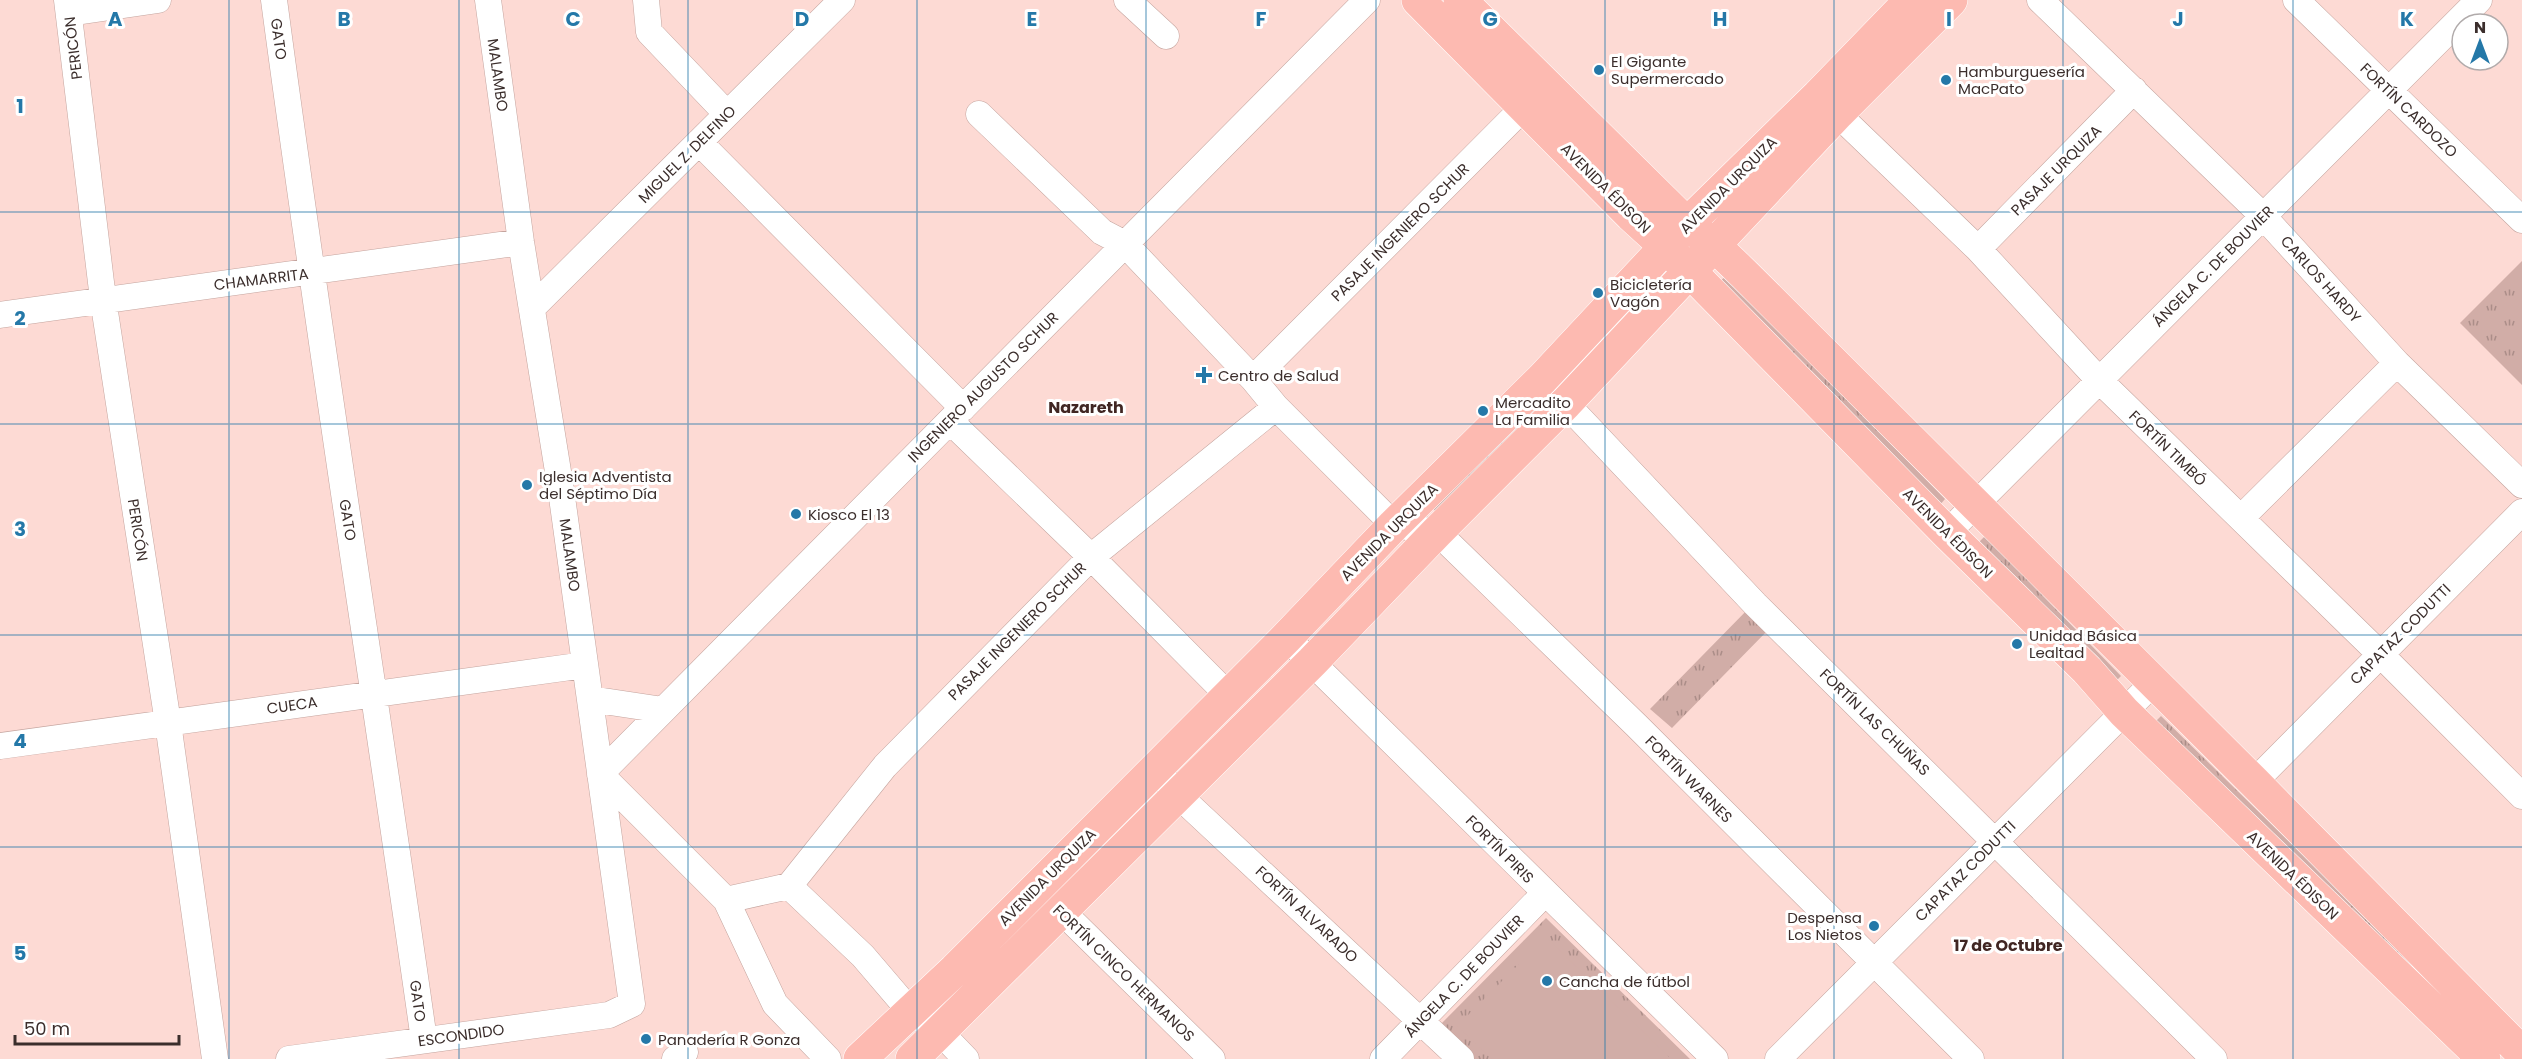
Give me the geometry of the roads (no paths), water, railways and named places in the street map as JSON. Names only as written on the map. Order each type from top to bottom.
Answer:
[{"type":"main road","name":"AVENIDA ÉDISON","points":[[1418,0],[1535,96],[1677,236],[1690,273],[2086,670],[2124,712],[2484,1059]]},
{"type":"main road","name":"AVENIDA ÉDISON","points":[[1460,0],[1535,96]]},
{"type":"main road","name":"AVENIDA URQUIZA","points":[[912,1059],[1312,662],[1690,273],[1715,246],[1911,0]]},
{"type":"main road","name":"AVENIDA URQUIZA","points":[[860,1059],[955,970],[1154,767],[1286,638],[1394,525],[1542,379],[1677,236],[1951,0]]},
{"type":"main road","name":"AVENIDA ÉDISON","points":[[1677,236],[1715,246],[2254,782],[2522,1053]]},
{"type":"street","points":[[68,7],[158,0]]},
{"type":"street","name":"GATO","points":[[274,0],[310,273],[375,694],[424,1040]]},
{"type":"street","name":"MALAMBO","points":[[488,0],[632,1004]]},
{"type":"street","points":[[646,0],[649,32],[727,114]]},
{"type":"street","name":"MIGUEL Z. DELFINO","points":[[533,307],[842,0]]},
{"type":"street","points":[[1127,0],[1166,36]]},
{"type":"street","name":"INGENIERO AUGUSTO SCHUR","points":[[600,774],[1367,0]]},
{"type":"street","name":"CARLOS HARDY","points":[[2040,0],[2263,216],[2397,363],[2522,485]]},
{"type":"street","name":"FORTÍN CARDOZO","points":[[2296,0],[2522,220]]},
{"type":"street","name":"ÁNGELA C. DE BOUVIER","points":[[1947,533],[2098,379],[2479,0]]},
{"type":"street","name":"PERICÓN","points":[[68,7],[103,299],[168,723],[215,1059]]},
{"type":"street","name":"PASAJE URQUIZA","points":[[1978,249],[2134,90]]},
{"type":"street","name":"PASAJE INGENIERO SCHUR","points":[[1253,379],[1535,96]]},
{"type":"street","name":"FORTÍN TIMBÓ","points":[[1828,105],[1978,249],[2098,379],[2518,786]]},
{"type":"street","points":[[979,114],[1102,232],[1125,244],[1253,379],[1276,407],[1394,525],[1437,532]]},
{"type":"street","points":[[699,142],[1091,556],[1228,695]]},
{"type":"street","name":"CHAMARRITA","points":[[0,315],[521,242]]},
{"type":"street","points":[[2241,518],[2397,363]]},
{"type":"street","name":"FORTÍN LAS CHUÑAS","points":[[1542,379],[1762,611],[1996,840],[2214,1059]]},
{"type":"street","name":"PASAJE INGENIERO SCHUR","points":[[789,886],[885,766],[1091,556],[1276,407]]},
{"type":"street","name":"CAPATAZ CODUTTI","points":[[2254,782],[2522,512]]},
{"type":"street","name":"FORTÍN WARNES","points":[[1437,532],[1649,738],[1873,964],[1971,1059]]},
{"type":"street","name":"FORTÍN PIRIS","points":[[1286,638],[1715,1059]]},
{"type":"street","name":"CUECA","points":[[0,746],[585,665]]},
{"type":"street","name":"CAPATAZ CODUTTI","points":[[1778,1059],[2153,683]]},
{"type":"street","points":[[590,699],[663,710]]},
{"type":"street","name":"FORTÍN ALVARADO","points":[[1154,767],[1178,795],[1461,1059]]},
{"type":"street","points":[[600,774],[726,900],[775,1004],[828,1059]]},
{"type":"street","points":[[726,900],[789,886],[863,956],[910,1011],[939,1032],[966,1059]]},
{"type":"street","name":"FORTÍN CINCO HERMANOS","points":[[1037,887],[1212,1059]]},
{"type":"street","name":"ÁNGELA C. DE BOUVIER","points":[[1383,1059],[1545,893]]},
{"type":"street","name":"ESCONDIDO","points":[[294,1059],[609,1015],[632,1004]]},
{"type":"place","name":"El Gigante Supermercado","points":[[1599,70]]},
{"type":"place","name":"Hamburguesería MacPato","points":[[1946,80]]},
{"type":"place","name":"Bicicletería Vagón","points":[[1598,293]]},
{"type":"place","name":"Centro de Salud","points":[[1204,375]]},
{"type":"place","name":"Mercadito La Familia","points":[[1483,411]]},
{"type":"place","name":"Iglesia Adventista del Séptimo Día","points":[[527,485]]},
{"type":"place","name":"Kiosco El 13","points":[[796,514]]},
{"type":"place","name":"Unidad Básica Lealtad","points":[[2017,644]]},
{"type":"place","name":"Despensa Los Nietos","points":[[1874,926]]},
{"type":"place","name":"Cancha de fútbol","points":[[1547,981]]},
{"type":"place","name":"Panadería R Gonza","points":[[646,1039]]},
{"type":"district","name":"Nazareth","points":[[1086,407]]},
{"type":"district","name":"17 de Octubre","points":[[2008,945]]}]
